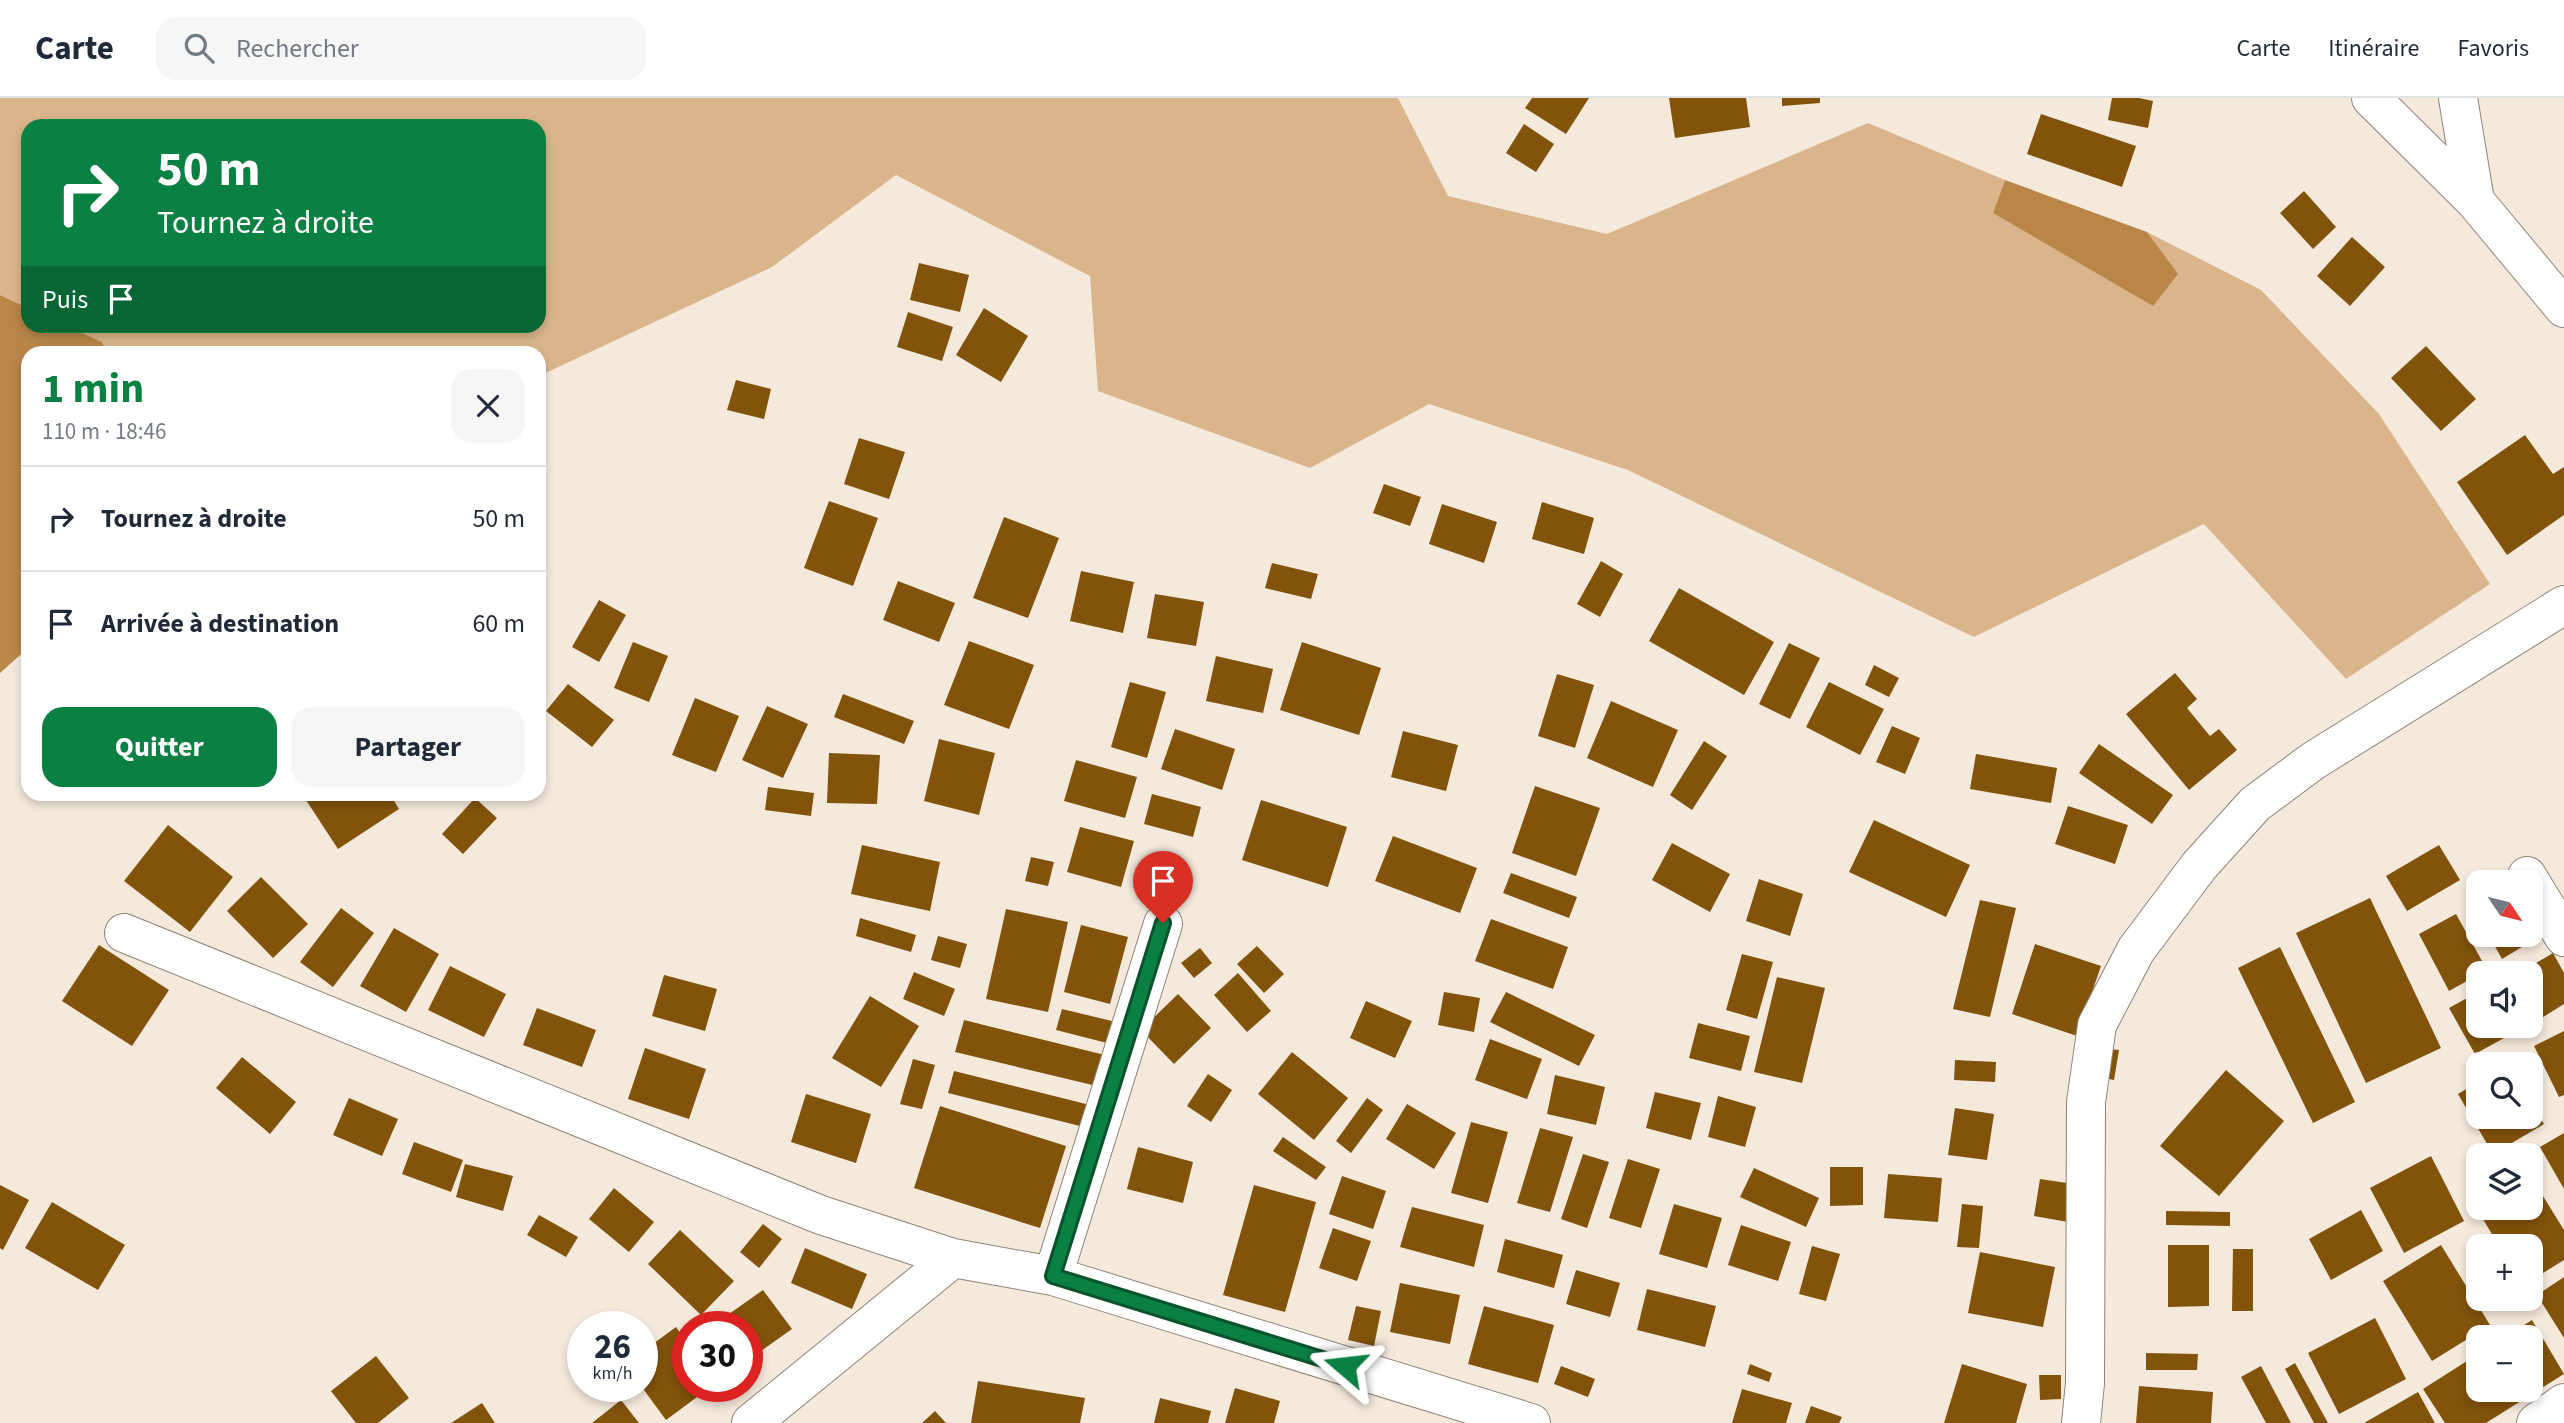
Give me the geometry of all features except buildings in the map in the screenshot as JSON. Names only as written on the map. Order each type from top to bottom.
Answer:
[{"type":"main road","points":[[2458,98],[2475,201]]},
{"type":"main road","points":[[2373,99],[2475,201],[2564,308]]},
{"type":"main road","points":[[2081,1423],[2085,1383],[2086,1102],[2097,1025],[2136,950],[2199,866],[2255,804],[2313,761],[2564,605]]},
{"type":"main road","points":[[2543,902],[2564,937]]},
{"type":"main road","points":[[1053,1276],[1163,923]]},
{"type":"main road","points":[[124,933],[821,1215],[953,1258],[1053,1276],[1531,1423]]},
{"type":"main road","points":[[751,1423],[953,1258]]},
{"type":"main road","points":[[2536,1423],[2564,1403]]},
{"type":"shaded area","points":[[0,98],[1398,98],[1448,196],[1607,234],[1868,123],[2005,180],[1993,213],[2177,274],[2147,232],[2261,290],[2379,414],[2490,584],[2346,679],[2204,524],[1974,637],[1628,470],[1429,404],[1310,468],[1098,391],[1090,276],[896,175],[772,267],[546,373],[546,346],[103,346],[102,342],[82,333],[546,333],[546,119],[21,119],[21,305],[0,295]]},
{"type":"shaded area","points":[[2005,180],[2147,232],[2178,274],[2153,306],[1993,213]]},
{"type":"shaded area","points":[[0,295],[21,305],[21,333],[82,333],[102,342],[103,346],[21,346],[21,654],[0,673]]},
{"type":"route","points":[[1163,923],[1053,1276],[1345,1366]]}]
